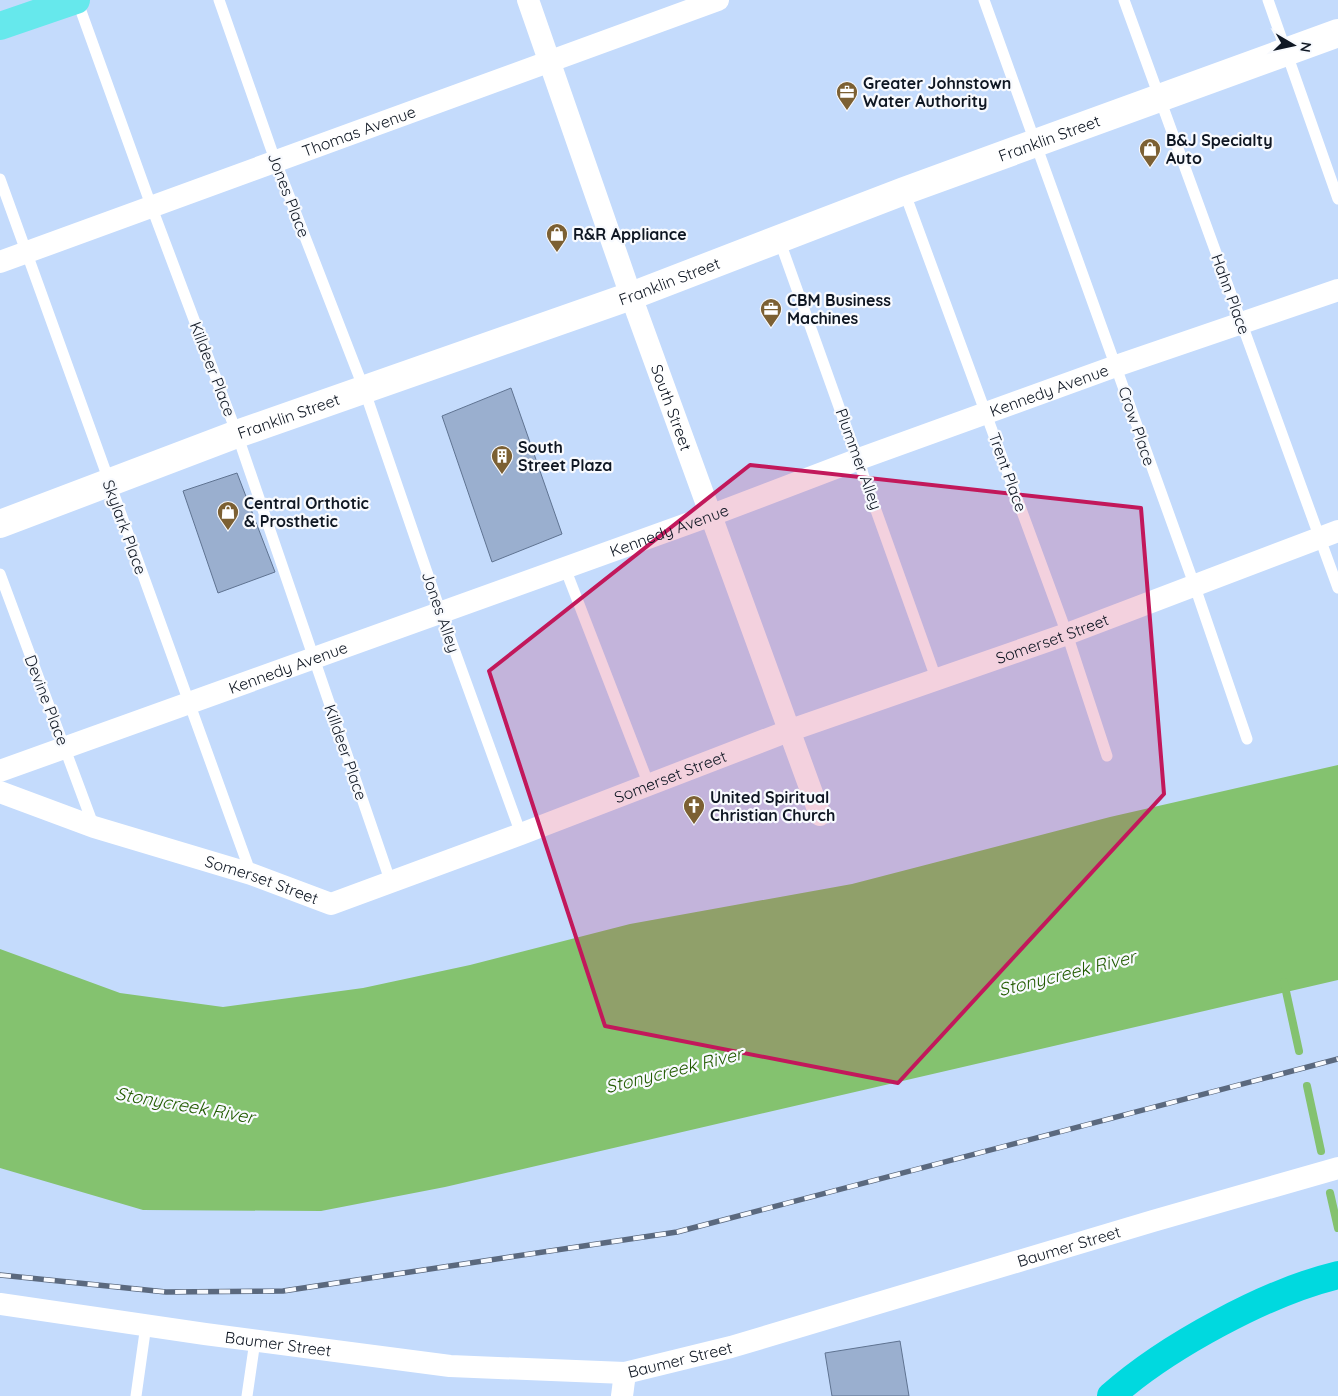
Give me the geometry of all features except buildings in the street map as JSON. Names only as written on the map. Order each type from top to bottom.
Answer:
[{"type":"highway","points":[[1111,1396],[1172,1350],[1230,1317],[1313,1281],[1338,1275]]},
{"type":"main road","points":[[0,26],[77,0]]},
{"type":"street","name":"South Street","points":[[528,0],[632,296],[791,730],[820,815]]},
{"type":"street","name":"Thomas Avenue","points":[[0,262],[718,0]]},
{"type":"street","name":"Franklin Street","points":[[0,524],[237,434],[632,296],[904,191],[1338,33]]},
{"type":"street","name":"Kennedy Avenue","points":[[0,771],[712,515],[859,459],[1116,366],[1338,290]]},
{"type":"street","name":"Somerset Street","points":[[0,792],[94,827],[251,874],[331,904],[521,834],[791,730],[1067,634],[1329,534]]},
{"type":"street","name":"Baumer Street","points":[[0,1304],[450,1366],[625,1373],[731,1347],[1143,1223],[1338,1168]]},
{"type":"street","points":[[622,1396],[625,1373]]},
{"type":"lane","name":"Killdeer Place","points":[[77,0],[152,208],[237,434],[391,883]]},
{"type":"lane","name":"Jones Place","points":[[219,0],[276,162],[364,389]]},
{"type":"lane","name":"Crow Place","points":[[984,0],[1194,584],[1247,739]]},
{"type":"lane","name":"Hahn Place","points":[[1124,0],[1243,324],[1329,534],[1338,588]]},
{"type":"lane","points":[[1268,0],[1338,198]]},
{"type":"lane","name":"Skylark Place","points":[[0,179],[251,874]]},
{"type":"lane","name":"Trent Place","points":[[904,191],[1067,634],[1107,756]]},
{"type":"lane","name":"Plummer Alley","points":[[779,239],[937,680]]},
{"type":"lane","name":"Jones Alley","points":[[364,389],[440,613],[521,834]]},
{"type":"lane","points":[[565,568],[649,785]]},
{"type":"lane","name":"Devine Place","points":[[0,574],[94,827]]},
{"type":"lane","points":[[136,1396],[146,1325]]},
{"type":"lane","points":[[247,1396],[255,1340]]},
{"type":"highlighted area","points":[[750,465],[1141,508],[1164,794],[898,1083],[605,1026],[489,671]]},
{"type":"water","name":"Stonycreek River","points":[[1338,765],[1338,980],[445,1187],[321,1211],[143,1210],[0,1168],[0,949],[120,993],[223,1007],[363,988],[470,965],[630,924],[852,884],[1110,817]]},
{"type":"waterway","points":[[1284,982],[1299,1051]]},
{"type":"waterway","points":[[1307,1086],[1321,1151]]},
{"type":"waterway","points":[[1330,1193],[1338,1228]]},
{"type":"railway","points":[[0,1275],[166,1292],[283,1291],[677,1232],[1338,1059]]},
{"type":"place","name":"Greater Johnstown Water Authority","points":[[847,111]]},
{"type":"place","name":"B&J Specialty Auto","points":[[1150,168]]},
{"type":"place","name":"R&R Appliance","points":[[557,253]]},
{"type":"place","name":"CBM Business Machines","points":[[771,328]]},
{"type":"place","name":"South Street Plaza","points":[[502,475]]},
{"type":"place","name":"Central Orthotic & Prosthetic","points":[[228,531]]},
{"type":"place","name":"United Spiritual Christian Church","points":[[694,825]]}]
